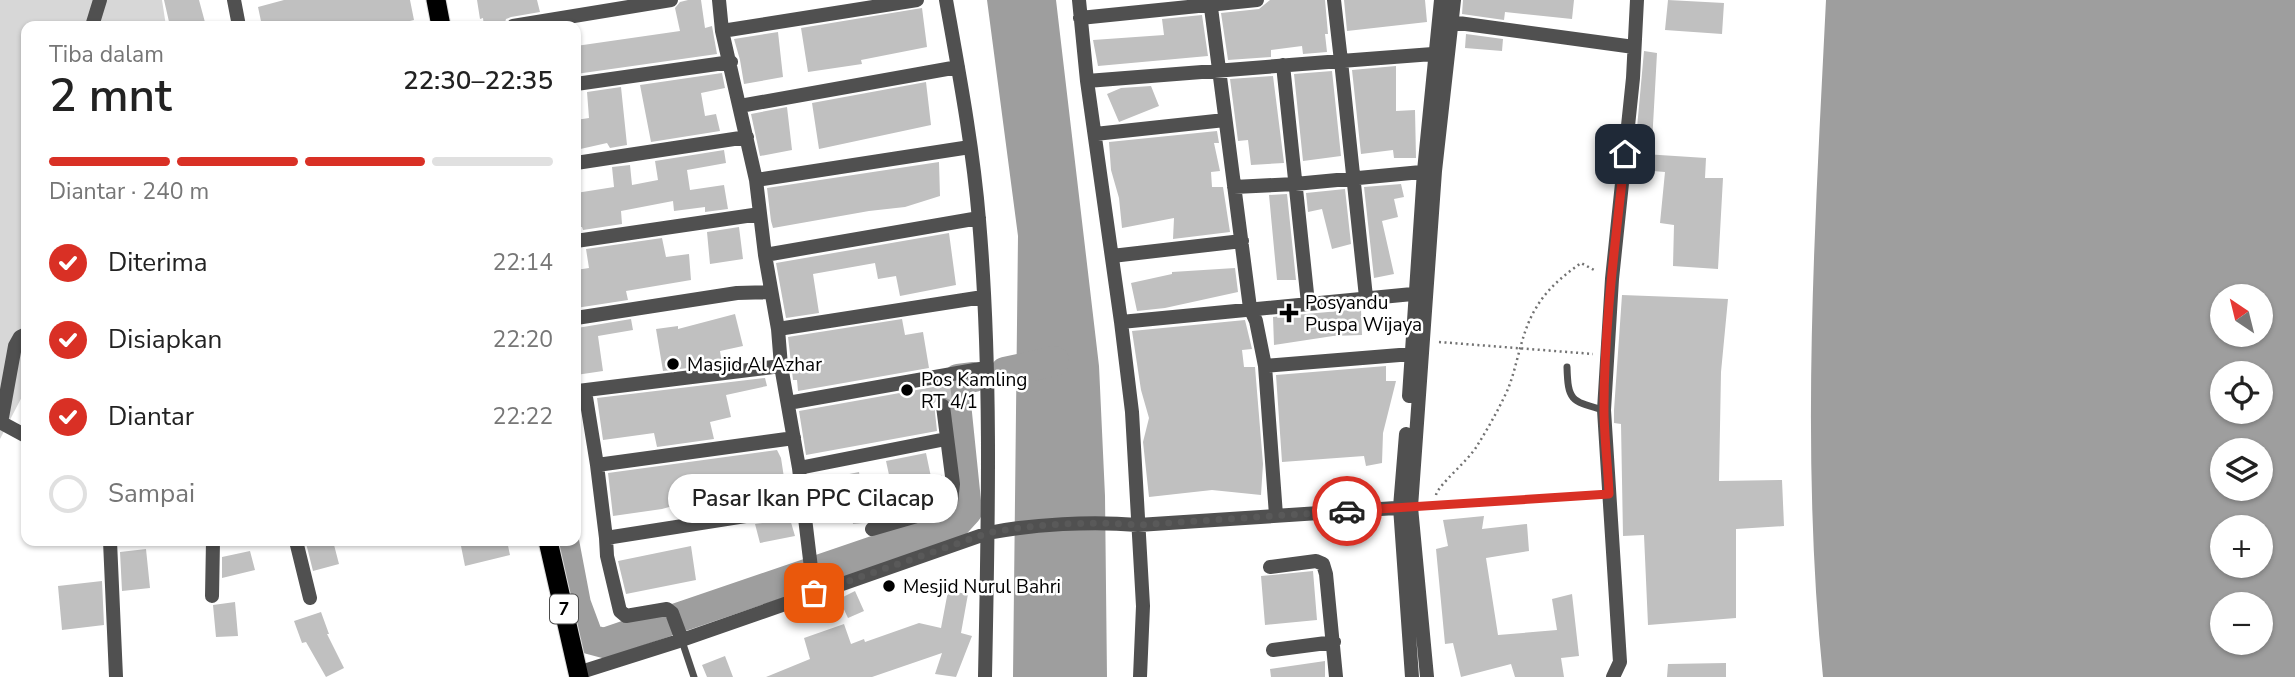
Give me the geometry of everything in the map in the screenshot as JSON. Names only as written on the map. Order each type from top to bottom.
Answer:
[{"type":"highway","points":[[436,0],[440,21]]},
{"type":"highway","name":"7","points":[[549,546],[579,675]]},
{"type":"street","points":[[94,21],[100,0]]},
{"type":"street","points":[[234,0],[238,21]]},
{"type":"street","points":[[543,21],[671,0]]},
{"type":"street","points":[[719,0],[722,31],[756,180],[781,366],[799,468],[813,588]]},
{"type":"street","points":[[722,31],[917,0]]},
{"type":"street","points":[[946,0],[979,218],[986,368],[988,533],[985,677]]},
{"type":"street","points":[[1079,0],[1087,81],[1132,412],[1143,606],[1140,677]]},
{"type":"street","points":[[1080,18],[1210,2],[1257,0]]},
{"type":"street","points":[[1334,0],[1366,297]]},
{"type":"street","points":[[1415,389],[1412,354],[1421,293],[1429,171],[1442,53],[1441,0]]},
{"type":"street","points":[[1442,53],[1454,0]]},
{"type":"street","points":[[1613,677],[1620,662],[1604,410],[1612,279],[1633,78],[1637,0]]},
{"type":"street","points":[[1210,2],[1250,308],[1256,321],[1265,366],[1276,514]]},
{"type":"street","points":[[1451,22],[1634,47]]},
{"type":"street","points":[[1087,81],[1442,53]]},
{"type":"street","points":[[581,83],[730,62]]},
{"type":"street","points":[[1283,65],[1308,303]]},
{"type":"street","points":[[740,106],[958,67]]},
{"type":"street","points":[[1095,134],[1225,120]]},
{"type":"street","points":[[581,162],[747,136]]},
{"type":"street","points":[[756,180],[970,147]]},
{"type":"street","points":[[1234,187],[1429,171]]},
{"type":"street","points":[[581,240],[760,214]]},
{"type":"street","points":[[765,255],[979,218]]},
{"type":"street","points":[[1112,256],[1241,241]]},
{"type":"street","points":[[581,317],[737,293],[771,292]]},
{"type":"street","points":[[1121,322],[1421,293]]},
{"type":"street","points":[[1412,677],[1406,507],[1415,389],[1425,341],[1421,293]]},
{"type":"street","points":[[778,328],[983,297]]},
{"type":"street","points":[[21,336],[15,346],[1,423],[21,433]]},
{"type":"street","points":[[1265,366],[1412,354]]},
{"type":"street","points":[[581,391],[781,366]]},
{"type":"street","points":[[788,403],[986,368]]},
{"type":"street","points":[[581,395],[597,465],[613,585],[622,614],[626,616],[667,609],[672,613],[680,634]]},
{"type":"street","points":[[872,529],[933,512],[951,502],[953,484],[943,406]]},
{"type":"street","points":[[597,465],[794,438]]},
{"type":"street","points":[[799,468],[946,439]]},
{"type":"street","points":[[579,675],[680,634],[813,588],[1010,528],[1113,523],[1138,525],[1406,507]]},
{"type":"street","points":[[1406,507],[1427,677]]},
{"type":"street","points":[[606,538],[804,508]]},
{"type":"street","points":[[110,546],[116,677]]},
{"type":"street","points":[[212,596],[213,546]]},
{"type":"street","points":[[297,546],[310,598]]},
{"type":"street","points":[[1269,567],[1316,561],[1323,564],[1336,677]]},
{"type":"street","points":[[1273,650],[1334,642]]},
{"type":"lane","points":[[1567,368],[1568,391],[1572,397],[1585,405],[1604,410]]},
{"type":"lane","points":[[1406,507],[1609,494]]},
{"type":"lane","points":[[680,634],[694,677]]},
{"type":"path","points":[[1432,506],[1438,488],[1471,456],[1491,423],[1508,389],[1535,309],[1560,277],[1581,263],[1612,279]]},
{"type":"path","points":[[1425,341],[1606,355]]},
{"type":"shaded area","points":[[0,0],[162,0],[165,21],[21,21],[21,399],[0,439]]},
{"type":"shaded area","points":[[987,0],[1056,0],[1099,366],[1105,496],[1107,677],[1013,677],[1018,236]]},
{"type":"shaded area","points":[[1826,0],[2295,0],[2295,677],[1823,677],[1812,508],[1814,254]]},
{"type":"building","points":[[164,0],[199,0],[205,21],[169,21]]},
{"type":"building","points":[[284,0],[410,0],[414,20],[261,21],[258,7]]},
{"type":"building","points":[[477,0],[537,0],[540,12],[511,17],[505,21],[480,19]]},
{"type":"building","points":[[701,0],[705,28],[712,26],[717,54],[581,73],[581,45],[680,31],[675,8],[680,2]]},
{"type":"building","points":[[1270,0],[1325,0],[1327,52],[1303,54],[1302,46],[1271,50],[1271,57],[1228,60],[1221,13],[1259,9]]},
{"type":"building","points":[[1344,0],[1425,0],[1427,22],[1347,31]]},
{"type":"building","points":[[1463,0],[1574,0],[1572,19],[1505,12],[1504,20],[1462,14]]},
{"type":"building","points":[[1668,0],[1724,3],[1722,34],[1665,30]]},
{"type":"building","points":[[922,8],[927,47],[861,60],[862,64],[808,72],[801,28]]},
{"type":"building","points":[[1202,15],[1208,56],[1098,66],[1093,40],[1164,35],[1162,19]]},
{"type":"building","points":[[778,32],[783,77],[744,84],[734,39]]},
{"type":"building","points":[[1466,34],[1503,39],[1502,51],[1465,48]]},
{"type":"building","points":[[1644,51],[1657,53],[1652,143],[1636,139]]},
{"type":"building","points":[[1396,66],[1396,111],[1415,110],[1416,158],[1394,158],[1393,150],[1361,154],[1352,70]]},
{"type":"building","points":[[1332,71],[1341,156],[1303,161],[1294,74]]},
{"type":"building","points":[[722,73],[725,88],[701,93],[705,116],[716,114],[720,131],[651,142],[640,85]]},
{"type":"building","points":[[1273,76],[1284,163],[1251,165],[1248,140],[1238,141],[1230,79]]},
{"type":"building","points":[[926,82],[931,125],[819,149],[812,103]]},
{"type":"building","points":[[1151,86],[1159,106],[1119,122],[1107,94],[1121,88]]},
{"type":"building","points":[[621,87],[627,145],[610,148],[607,143],[581,149],[581,119],[589,118],[587,92]]},
{"type":"building","points":[[787,107],[792,150],[760,156],[751,114]]},
{"type":"building","points":[[1217,131],[1219,143],[1214,143],[1220,171],[1211,172],[1212,187],[1223,187],[1230,232],[1173,239],[1174,218],[1122,228],[1119,198],[1111,170],[1109,142]]},
{"type":"building","points":[[724,150],[726,163],[687,170],[690,190],[724,185],[728,209],[705,212],[705,207],[674,211],[673,201],[621,211],[622,224],[583,230],[581,192],[614,187],[612,167],[630,165],[632,185],[658,180],[655,161]]},
{"type":"building","points":[[1644,154],[1706,158],[1705,178],[1723,178],[1718,269],[1673,266],[1674,225],[1660,223],[1665,172],[1641,170]]},
{"type":"building","points":[[939,162],[940,196],[905,207],[773,228],[767,188]]},
{"type":"building","points":[[1401,184],[1404,197],[1394,199],[1398,217],[1382,221],[1394,274],[1374,278],[1364,187]]},
{"type":"building","points":[[1345,189],[1351,244],[1332,249],[1322,209],[1308,212],[1306,193]]},
{"type":"building","points":[[1287,194],[1296,280],[1277,280],[1269,195]]},
{"type":"building","points":[[739,227],[743,259],[710,264],[707,232]]},
{"type":"building","points":[[949,233],[956,285],[900,296],[896,276],[878,279],[875,263],[813,274],[819,313],[786,318],[776,263]]},
{"type":"building","points":[[662,238],[666,257],[689,254],[691,280],[626,291],[628,300],[581,307],[581,269],[589,268],[586,249]]},
{"type":"building","points":[[1235,268],[1238,292],[1165,308],[1137,311],[1131,283],[1172,272]]},
{"type":"building","points":[[1622,295],[1728,299],[1721,372],[1719,481],[1782,480],[1784,526],[1736,529],[1736,618],[1648,625],[1644,535],[1623,536],[1621,424],[1614,423]]},
{"type":"building","points":[[1361,309],[1362,335],[1333,336],[1274,345],[1273,317]]},
{"type":"building","points":[[735,314],[743,346],[720,351],[722,364],[663,371],[656,329],[678,326],[678,329]]},
{"type":"building","points":[[631,319],[633,330],[598,336],[603,371],[581,374],[581,327]]},
{"type":"building","points":[[902,319],[905,335],[923,332],[929,368],[798,391],[797,380],[793,380],[788,337]]},
{"type":"building","points":[[1245,320],[1252,349],[1242,350],[1244,367],[1255,367],[1263,464],[1261,495],[1212,490],[1149,497],[1143,442],[1149,418],[1141,390],[1132,331]]},
{"type":"building","points":[[1386,366],[1386,381],[1396,381],[1383,433],[1382,463],[1366,466],[1364,456],[1282,462],[1276,375]]},
{"type":"building","points":[[765,378],[767,386],[726,395],[731,417],[710,422],[714,439],[657,447],[654,433],[603,440],[597,398]]},
{"type":"building","points":[[950,384],[952,401],[942,396],[934,403],[937,431],[806,455],[799,411]]},
{"type":"building","points":[[777,450],[785,484],[613,516],[608,473]]},
{"type":"building","points":[[926,453],[931,477],[942,475],[942,496],[931,502],[894,510],[895,512],[863,523],[853,524],[851,508],[814,513],[810,482],[859,472],[862,490],[891,484],[886,461]]},
{"type":"building","points":[[1484,516],[1482,529],[1527,524],[1529,551],[1486,558],[1498,635],[1557,630],[1552,599],[1572,594],[1579,656],[1561,658],[1564,677],[1515,677],[1511,664],[1461,677],[1453,643],[1445,644],[1436,549],[1448,546],[1443,520]]},
{"type":"building","points":[[790,519],[795,536],[760,543],[755,524]]},
{"type":"building","points":[[307,546],[334,546],[339,564],[313,571]]},
{"type":"building","points":[[461,546],[508,546],[510,555],[465,566]]},
{"type":"building","points":[[691,546],[696,580],[626,594],[618,561]]},
{"type":"building","points":[[146,549],[150,588],[122,591],[120,552]]},
{"type":"building","points":[[250,551],[255,570],[222,578],[222,557]]},
{"type":"building","points":[[1313,571],[1317,620],[1265,625],[1261,576]]},
{"type":"building","points":[[102,581],[104,625],[62,630],[58,586]]},
{"type":"building","points":[[855,591],[864,611],[848,618],[839,599]]},
{"type":"building","points":[[948,591],[968,594],[961,633],[972,636],[956,677],[935,674],[942,653],[872,677],[766,677],[810,659],[804,638],[844,624],[851,644],[864,639],[865,642],[919,623],[941,628]]},
{"type":"building","points":[[235,602],[238,636],[216,637],[213,605]]},
{"type":"building","points":[[321,612],[327,634],[344,668],[326,677],[306,642],[302,643],[294,621]]},
{"type":"building","points":[[725,656],[733,677],[707,677],[702,665]]},
{"type":"building","points":[[1325,661],[1325,677],[1271,677],[1270,669]]},
{"type":"building","points":[[1726,663],[1726,677],[1667,677],[1668,664]]},
{"type":"waterway","points":[[1005,372],[1054,361]]},
{"type":"waterway","points":[[565,546],[576,604],[589,639],[604,643],[956,523],[967,511],[954,384],[958,379],[974,377]]},
{"type":"way so far","points":[[814,593],[988,533],[1010,528],[1113,523],[1138,525],[1347,511]]},
{"type":"place","name":"Posyandu Puspa Wijaya","points":[[1289,313]]},
{"type":"place","name":"Masjid Al Azhar","points":[[673,364]]},
{"type":"place","name":"Pos Kamling RT 4/1","points":[[907,390]]},
{"type":"place","name":"Mesjid Nurul Bahri","points":[[889,586]]},
{"type":"place","name":"Pasar Ikan PPC Cilacap","points":[[814,593]]},
{"type":"route","points":[[1347,511],[1609,494],[1604,410],[1606,355],[1625,154]]}]
